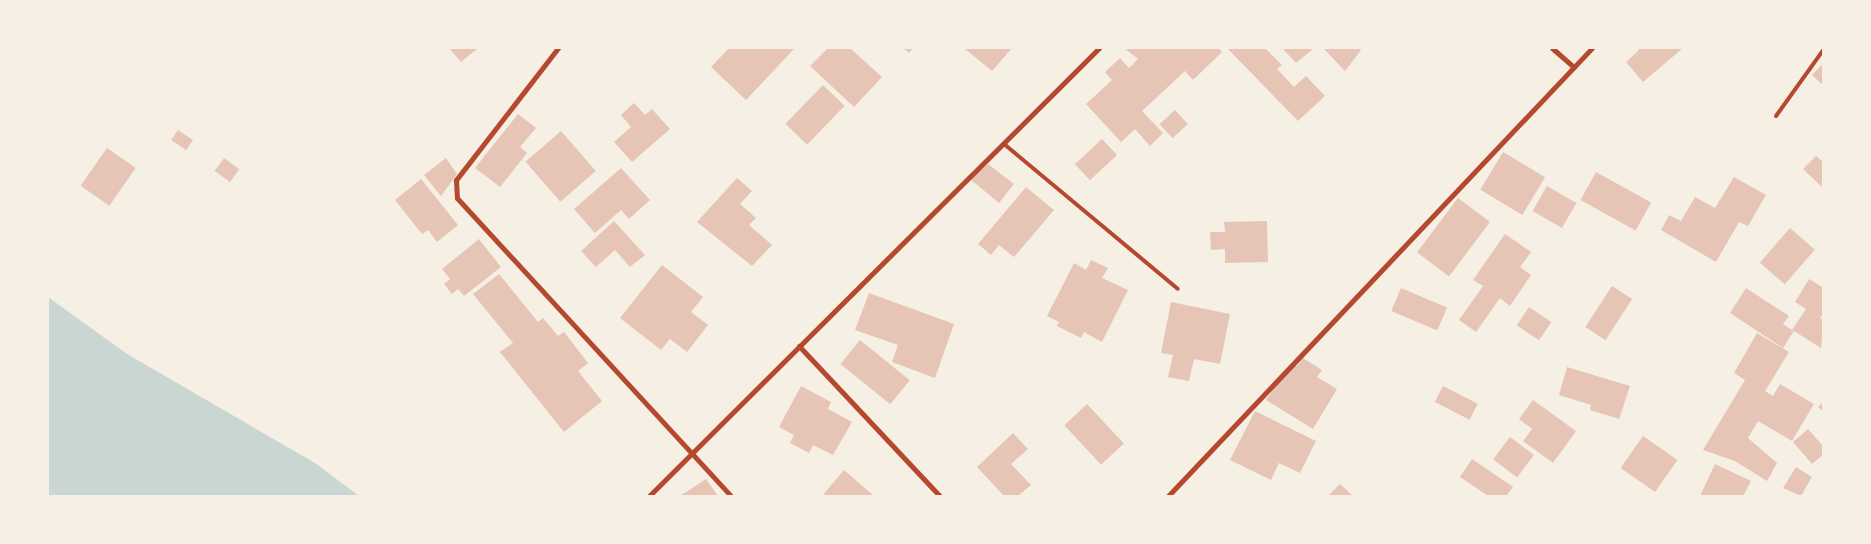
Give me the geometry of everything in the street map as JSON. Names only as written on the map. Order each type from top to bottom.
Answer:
[{"type":"street","points":[[558,48],[456,180],[457,198],[693,452],[731,496]]},
{"type":"street","points":[[648,496],[1099,48]]},
{"type":"street","points":[[1552,48],[1574,67]]},
{"type":"street","points":[[1168,496],[1592,48]]},
{"type":"street","points":[[799,346],[940,496]]},
{"type":"lane","points":[[1776,116],[1824,49]]},
{"type":"lane","points":[[1004,144],[1178,289]]},
{"type":"shaded area","points":[[48,297],[127,354],[315,463],[359,496],[48,496]]},
{"type":"building","points":[[449,48],[478,48],[461,62]]},
{"type":"building","points":[[729,48],[795,48],[746,100],[711,67]]},
{"type":"building","points":[[828,48],[850,48],[882,77],[854,107],[810,66]]},
{"type":"building","points":[[903,48],[913,48],[909,53]]},
{"type":"building","points":[[964,48],[1012,48],[992,71]]},
{"type":"building","points":[[1124,48],[1218,48],[1222,52],[1193,80],[1185,71],[1142,111],[1163,133],[1150,146],[1135,129],[1121,142],[1086,104],[1112,80],[1105,72],[1120,58],[1129,68],[1138,59]]},
{"type":"building","points":[[1227,48],[1265,48],[1282,65],[1277,69],[1294,87],[1306,76],[1325,96],[1298,121]]},
{"type":"building","points":[[1282,48],[1314,48],[1296,63]]},
{"type":"building","points":[[1323,48],[1359,48],[1361,50],[1345,71]]},
{"type":"building","points":[[1636,48],[1683,48],[1643,82],[1626,62],[1639,50]]},
{"type":"building","points":[[1824,63],[1824,86],[1812,75]]},
{"type":"building","points":[[823,85],[845,106],[807,145],[785,124]]},
{"type":"building","points":[[634,103],[645,115],[652,109],[670,129],[632,162],[614,142],[631,127],[621,115]]},
{"type":"building","points":[[1175,110],[1188,124],[1173,138],[1160,124]]},
{"type":"building","points":[[518,114],[536,128],[520,147],[527,153],[500,187],[475,168]]},
{"type":"building","points":[[178,130],[193,140],[186,150],[171,140]]},
{"type":"building","points":[[561,131],[596,171],[560,202],[526,162]]},
{"type":"building","points":[[1102,139],[1117,155],[1090,180],[1075,164]]},
{"type":"building","points":[[107,148],[136,168],[109,206],[81,186]]},
{"type":"building","points":[[1503,152],[1545,177],[1522,215],[1480,190]]},
{"type":"building","points":[[1816,156],[1824,163],[1824,189],[1803,169]]},
{"type":"building","points":[[224,158],[239,169],[230,182],[215,171]]},
{"type":"building","points":[[446,158],[457,174],[441,196],[424,175]]},
{"type":"building","points":[[988,164],[1014,184],[999,203],[970,179]]},
{"type":"building","points":[[621,168],[650,200],[629,219],[621,210],[595,233],[574,209]]},
{"type":"building","points":[[1596,172],[1651,203],[1636,231],[1580,200]]},
{"type":"building","points":[[1734,177],[1766,195],[1748,226],[1739,222],[1716,262],[1661,230],[1669,215],[1681,221],[1695,197],[1715,208]]},
{"type":"building","points":[[737,178],[752,191],[740,204],[756,218],[749,225],[772,245],[752,266],[697,222]]},
{"type":"building","points":[[421,179],[458,225],[437,242],[428,230],[422,234],[395,200]]},
{"type":"building","points":[[1547,186],[1576,203],[1562,228],[1532,211]]},
{"type":"building","points":[[1026,187],[1054,210],[1014,257],[999,245],[991,255],[978,244]]},
{"type":"building","points":[[1458,198],[1490,222],[1449,276],[1417,252]]},
{"type":"building","points":[[614,221],[645,255],[630,267],[615,250],[596,267],[581,251]]},
{"type":"building","points":[[1267,221],[1268,262],[1225,263],[1225,249],[1211,250],[1210,232],[1225,232],[1224,222]]},
{"type":"building","points":[[1790,228],[1815,250],[1785,284],[1760,263]]},
{"type":"building","points":[[1505,234],[1531,252],[1520,267],[1531,275],[1510,306],[1500,298],[1476,332],[1459,320],[1483,286],[1473,280]]},
{"type":"building","points":[[479,239],[501,267],[464,296],[458,289],[452,294],[444,284],[450,279],[442,269]]},
{"type":"building","points":[[1091,260],[1108,268],[1102,278],[1128,290],[1102,342],[1084,332],[1081,338],[1057,326],[1059,322],[1047,316],[1074,263],[1086,270]]},
{"type":"building","points":[[662,265],[703,297],[691,312],[708,325],[687,352],[670,339],[661,350],[620,318]]},
{"type":"building","points":[[499,274],[538,322],[543,318],[558,336],[564,332],[588,363],[578,371],[602,401],[564,432],[500,352],[513,343],[473,294]]},
{"type":"building","points":[[1809,279],[1824,288],[1824,312],[1820,318],[1824,320],[1821,348],[1794,331],[1783,348],[1730,313],[1746,288],[1789,316],[1783,324],[1792,330],[1806,309],[1795,302]]},
{"type":"building","points":[[1612,286],[1632,299],[1605,340],[1585,327]]},
{"type":"building","points":[[1401,288],[1447,308],[1437,331],[1391,311]]},
{"type":"building","points":[[869,293],[954,324],[935,378],[892,362],[898,345],[855,330]]},
{"type":"building","points":[[1171,302],[1230,314],[1220,364],[1194,359],[1189,381],[1168,377],[1173,355],[1161,353]]},
{"type":"building","points":[[1529,307],[1551,322],[1539,340],[1517,325]]},
{"type":"building","points":[[1757,333],[1789,352],[1765,391],[1773,396],[1780,384],[1814,404],[1792,441],[1758,421],[1748,438],[1777,463],[1767,481],[1735,461],[1703,450],[1745,380],[1734,373]]},
{"type":"building","points":[[860,340],[910,380],[890,404],[840,364]]},
{"type":"building","points":[[1303,358],[1322,370],[1317,377],[1337,389],[1313,429],[1266,400],[1292,363],[1297,366]]},
{"type":"building","points":[[1567,367],[1630,386],[1619,419],[1590,410],[1591,405],[1559,395]]},
{"type":"building","points":[[801,386],[831,402],[828,409],[852,422],[833,455],[813,445],[809,453],[790,443],[794,435],[779,427]]},
{"type":"building","points":[[1443,386],[1478,404],[1470,420],[1435,402]]},
{"type":"building","points":[[1533,400],[1576,431],[1553,463],[1523,441],[1532,429],[1519,419]]},
{"type":"building","points":[[1824,401],[1824,412],[1818,407]]},
{"type":"building","points":[[1087,404],[1124,443],[1101,465],[1064,425]]},
{"type":"building","points":[[1255,411],[1316,441],[1300,473],[1279,463],[1271,480],[1230,460]]},
{"type":"building","points":[[1808,429],[1824,447],[1824,454],[1812,464],[1793,442]]},
{"type":"building","points":[[1013,433],[1028,449],[1011,464],[1031,485],[1018,496],[1004,496],[977,467]]},
{"type":"building","points":[[1643,436],[1677,460],[1655,492],[1621,468]]},
{"type":"building","points":[[1510,437],[1534,455],[1517,477],[1493,459]]},
{"type":"building","points":[[1472,459],[1513,487],[1506,496],[1488,496],[1460,477]]},
{"type":"building","points":[[1715,464],[1751,481],[1743,496],[1700,496]]},
{"type":"building","points":[[1796,467],[1812,477],[1801,496],[1783,488]]},
{"type":"building","points":[[844,470],[874,496],[822,496]]},
{"type":"building","points":[[706,479],[718,496],[680,496]]},
{"type":"building","points":[[1340,484],[1353,496],[1328,496]]}]
